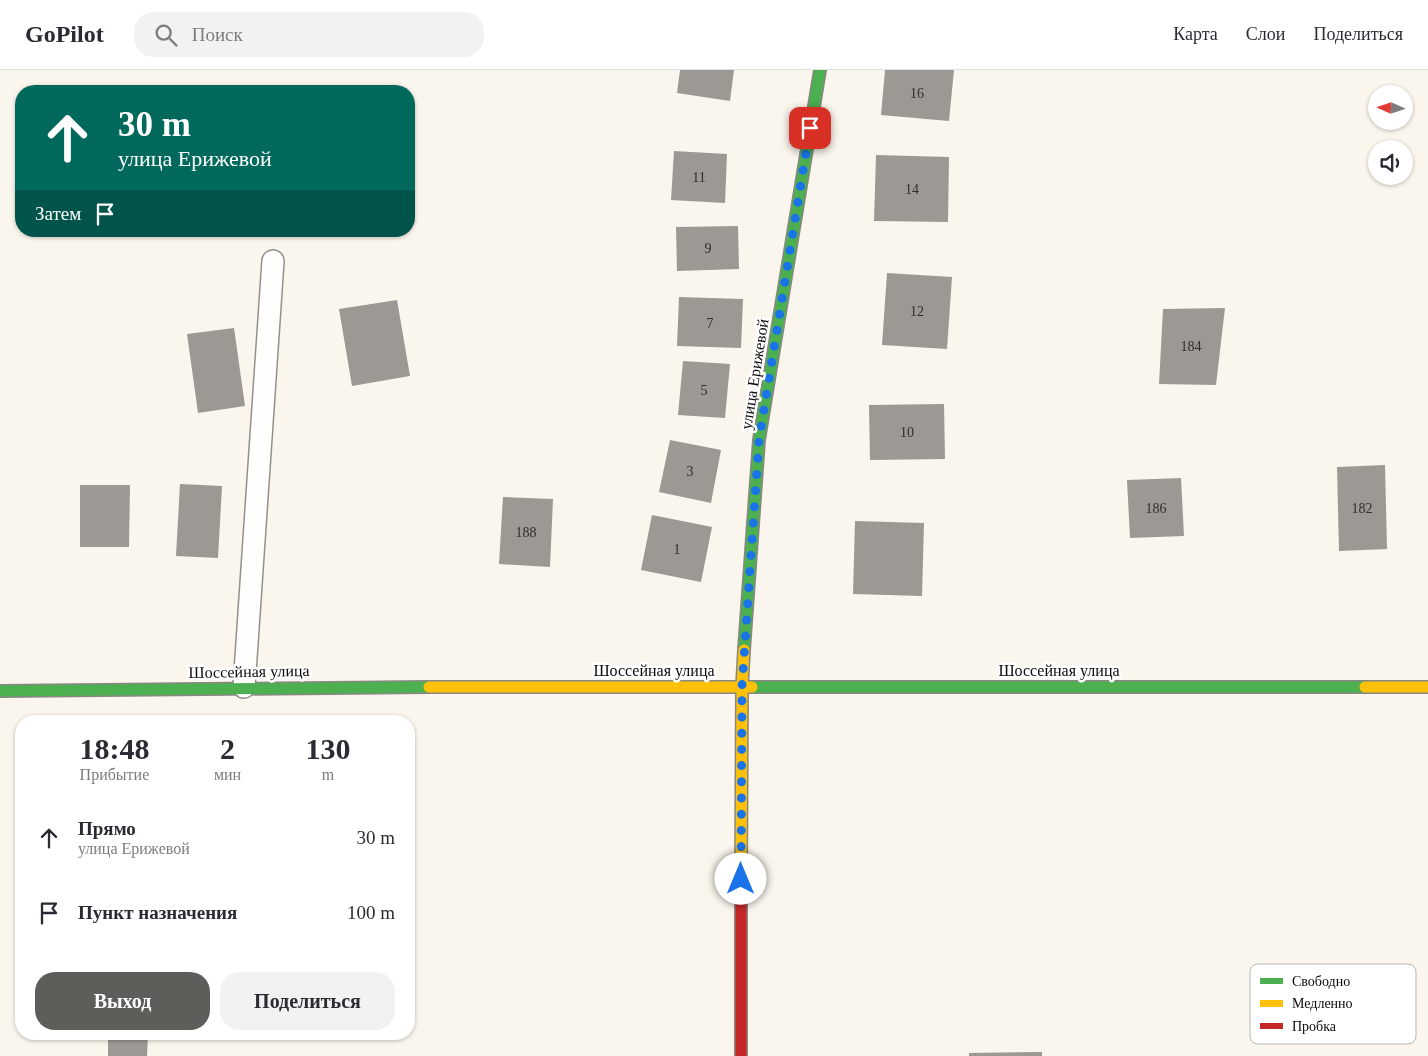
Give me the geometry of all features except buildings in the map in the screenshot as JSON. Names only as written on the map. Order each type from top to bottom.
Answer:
[{"type":"main road","name":"улица Ерижевой","points":[[741,1056],[742,686],[759,440],[820,70]]},
{"type":"main road","name":"Шоссейная улица","points":[[0,691],[244,687],[1428,687]]},
{"type":"lane","points":[[244,687],[273,261]]},
{"type":"traffic: fast","points":[[744,650],[759,440],[820,70]]},
{"type":"traffic: fast","points":[[0,691],[429,687]]},
{"type":"traffic: fast","points":[[752,687],[1365,687]]},
{"type":"traffic: slow","points":[[741,881],[742,686],[744,650]]},
{"type":"traffic: slow","points":[[429,687],[752,687]]},
{"type":"traffic: slow","points":[[1365,687],[1428,687]]},
{"type":"traffic: jam","points":[[741,881],[741,1056]]},
{"type":"route","points":[[741,879],[742,686],[759,440],[810,128]]}]
